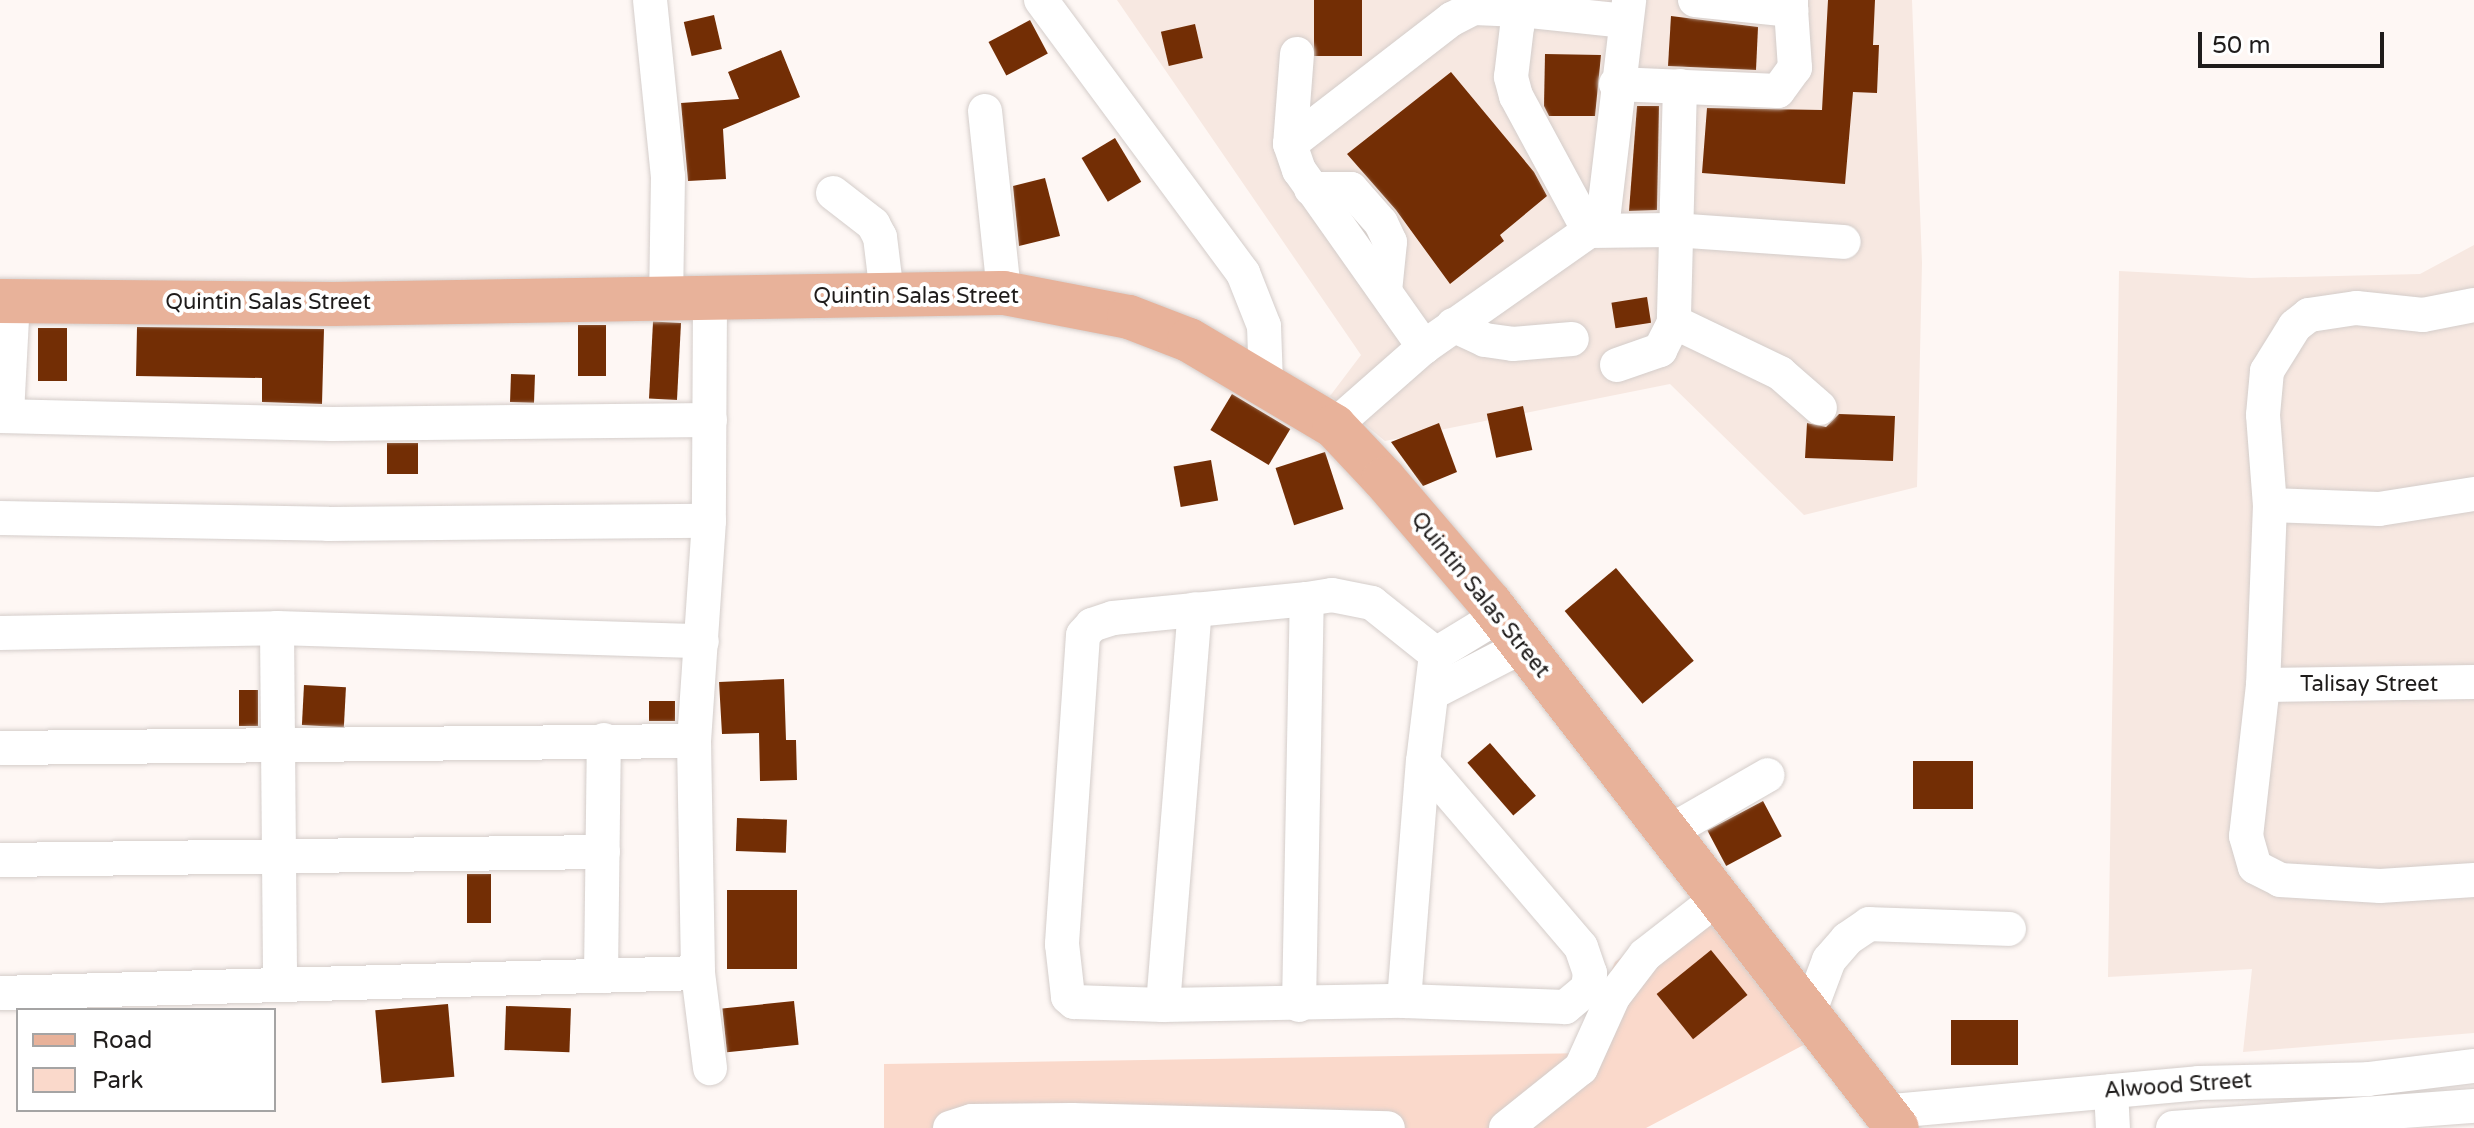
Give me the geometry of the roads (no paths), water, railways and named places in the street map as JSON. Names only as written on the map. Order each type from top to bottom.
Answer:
[{"type":"main road","name":"Quintin Salas Street","points":[[7,301],[333,304],[1004,293],[1129,317],[1189,340],[1266,382],[1334,426],[1512,631],[1890,1120]]},
{"type":"street","points":[[650,0],[668,176],[666,299]]},
{"type":"street","points":[[1041,0],[1243,273],[1264,326],[1266,382]]},
{"type":"street","points":[[1616,84],[1772,93],[1786,86],[1795,68],[1791,5],[1695,0]]},
{"type":"street","points":[[1290,144],[1452,19],[1474,8],[1627,10],[1595,230]]},
{"type":"street","points":[[1521,10],[1511,77],[1516,96],[1595,230]]},
{"type":"street","points":[[1297,54],[1290,144],[1311,189],[1424,347]]},
{"type":"street","points":[[1617,365],[1660,350],[1674,322],[1679,272],[1673,230],[1680,86]]},
{"type":"street","points":[[985,111],[1004,293]]},
{"type":"street","points":[[833,193],[873,224],[880,237],[887,294]]},
{"type":"street","points":[[1334,426],[1453,325],[1595,230],[1673,230],[1844,242]]},
{"type":"street","points":[[710,300],[709,521],[694,741],[698,973],[710,1068]]},
{"type":"street","points":[[7,301],[3,415],[332,424],[710,420]]},
{"type":"street","points":[[2474,305],[2423,315],[2333,309],[2309,315],[2295,326],[2267,371],[2263,415],[2270,505],[2263,685],[2246,836],[2255,867],[2280,880],[2310,883],[2474,880]]},
{"type":"street","points":[[1674,322],[1780,373],[1820,408]]},
{"type":"street","points":[[1453,325],[1485,340],[1513,344],[1572,339]]},
{"type":"street","points":[[2270,505],[2379,509],[2474,494]]},
{"type":"street","points":[[0,518],[328,524],[709,521]]},
{"type":"street","points":[[1423,762],[1581,947],[1590,973],[1588,988],[1565,1007],[1404,1001],[1299,1005],[1074,1002],[1064,987],[1078,667],[1083,635],[1092,625],[1195,609],[1351,595],[1372,603],[1436,654]]},
{"type":"street","points":[[1299,1005],[1307,599]]},
{"type":"street","points":[[1163,1005],[1195,609]]},
{"type":"street","points":[[0,633],[277,628],[702,641]]},
{"type":"street","points":[[277,628],[279,748],[276,852],[280,982]]},
{"type":"street","points":[[1436,654],[1512,631]]},
{"type":"street","points":[[1434,692],[1512,631]]},
{"type":"street","points":[[1404,1001],[1423,762],[1434,692],[1436,654]]},
{"type":"street","name":"Talisay Street","points":[[2263,685],[2474,682]]},
{"type":"street","points":[[0,748],[279,748],[604,740],[694,741]]},
{"type":"street","points":[[601,976],[604,740]]},
{"type":"street","points":[[1667,833],[1768,775]]},
{"type":"street","points":[[0,860],[276,852],[603,852]]},
{"type":"street","points":[[1506,1128],[1581,1068],[1613,997],[1645,955],[1717,899]]},
{"type":"street","points":[[1808,1016],[1829,960],[1847,939],[1869,924],[2009,929]]},
{"type":"street","points":[[0,993],[280,982],[698,973]]},
{"type":"street","name":"Alwood Street","points":[[1890,1120],[2111,1091],[2368,1079],[2474,1066]]},
{"type":"street","points":[[2111,1091],[2113,1128]]},
{"type":"street","name":"Alwood Street","points":[[2173,1128],[2474,1106]]},
{"type":"street","points":[[950,1128],[972,1121],[1388,1128]]}]
